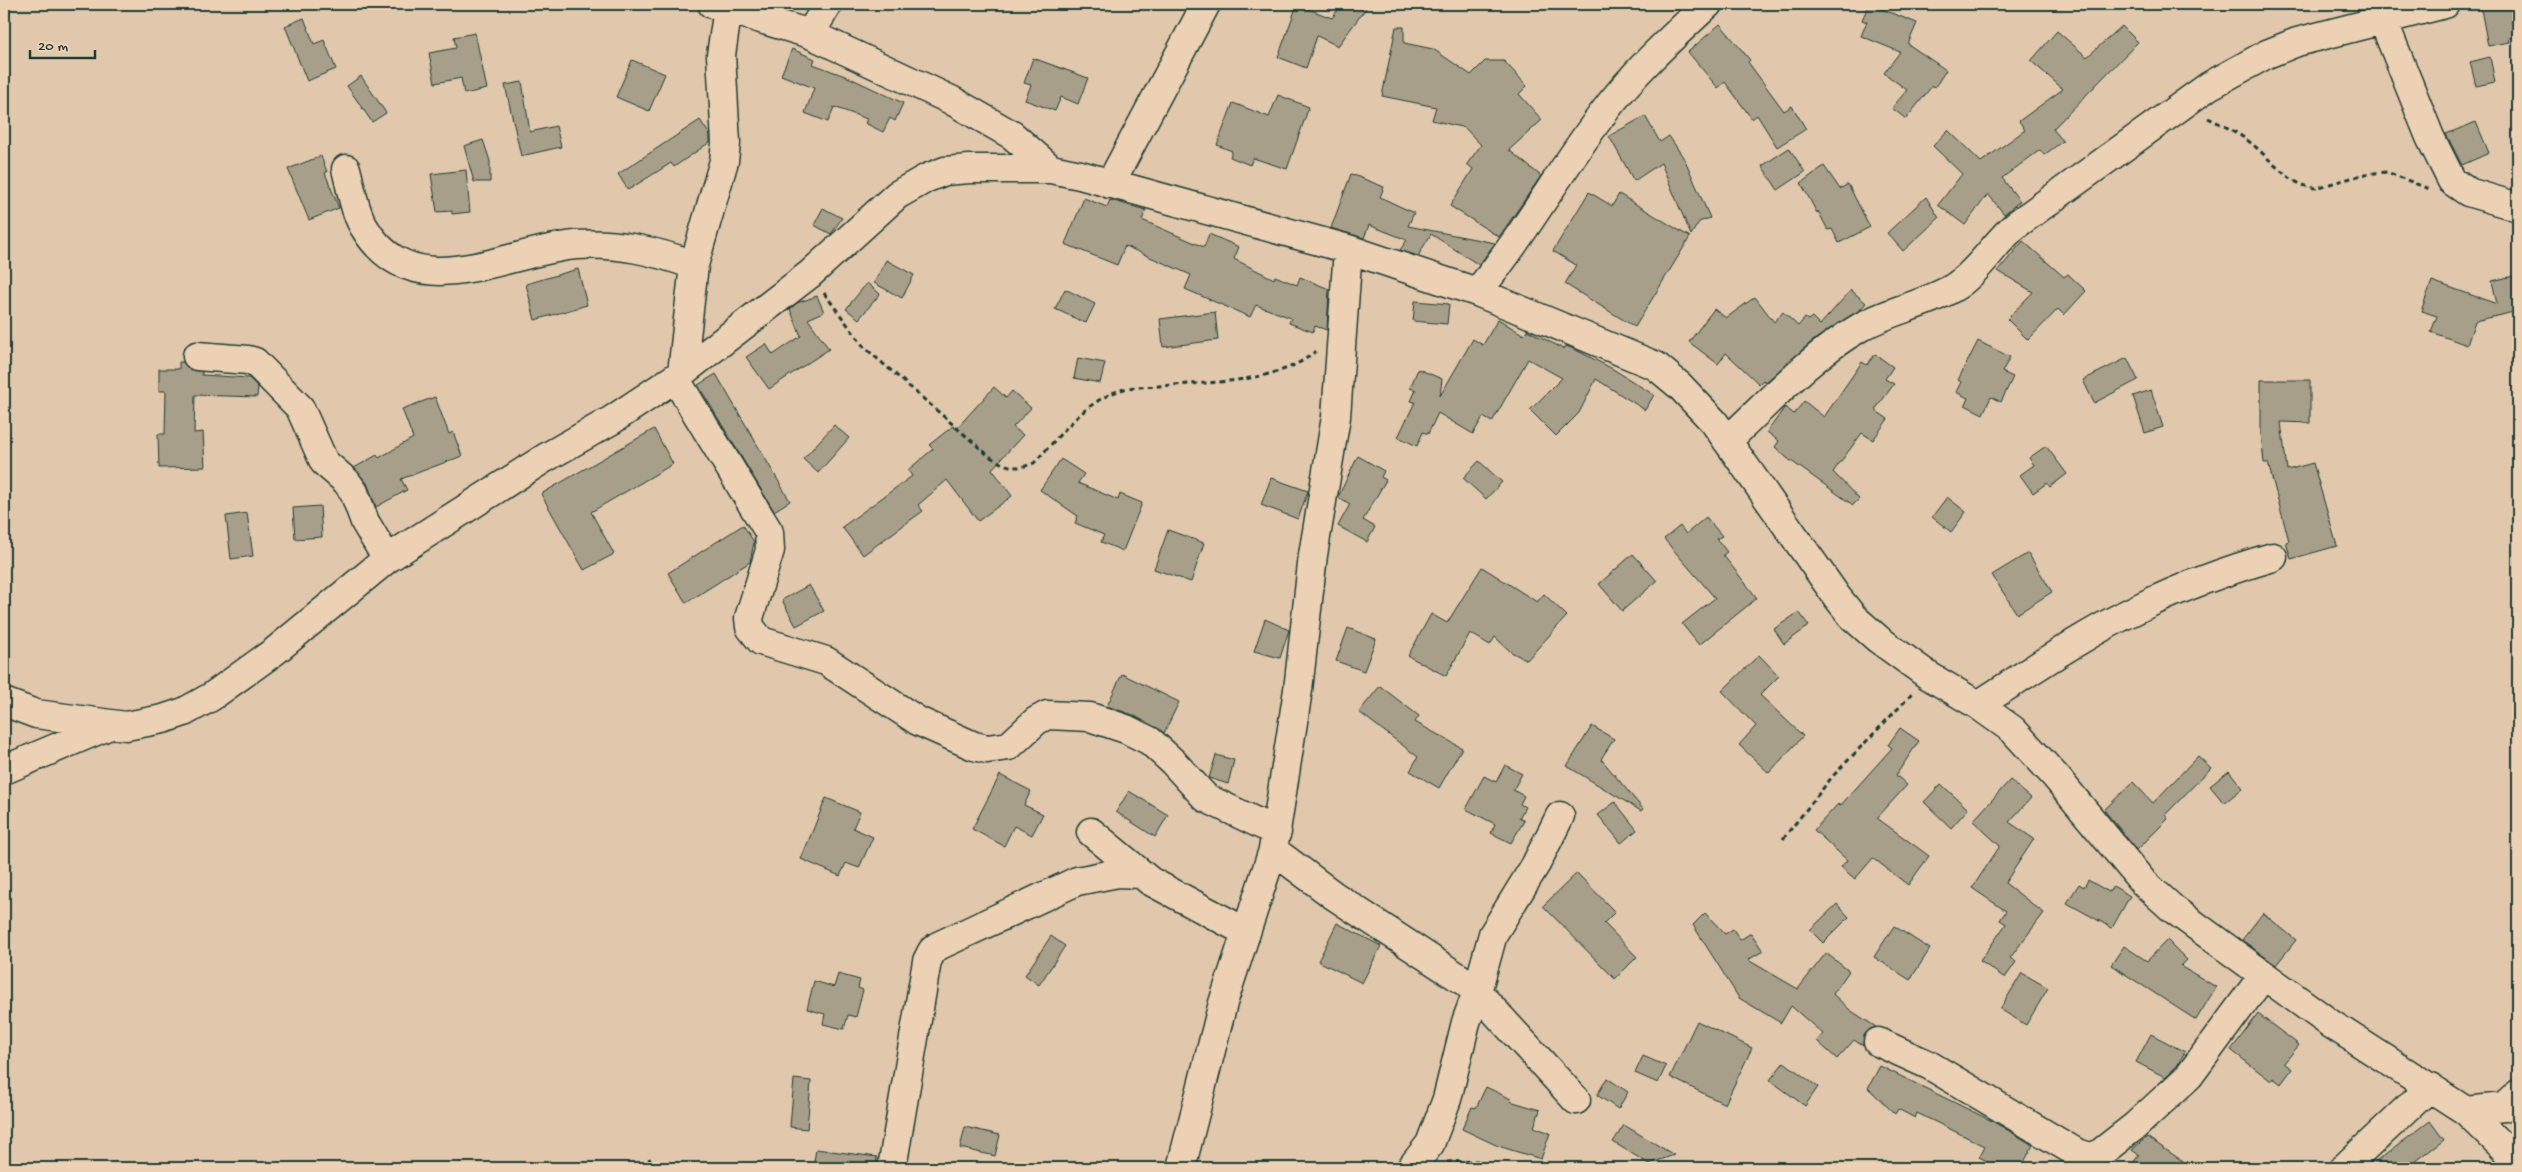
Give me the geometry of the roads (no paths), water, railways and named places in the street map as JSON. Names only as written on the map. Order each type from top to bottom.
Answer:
[{"type":"street","points":[[810,34],[828,4]]},
{"type":"street","points":[[1110,184],[1206,4]]},
{"type":"street","points":[[1477,292],[1502,262],[1595,123],[1623,87],[1708,4]]},
{"type":"street","points":[[1727,441],[1832,345],[1860,327],[1918,304],[1957,285],[2003,235],[2135,137],[2209,86],[2267,54],[2297,42],[2445,4]]},
{"type":"street","points":[[1052,169],[1012,135],[951,100],[810,34],[720,6],[726,136],[724,161],[694,265],[678,375],[769,532],[770,550],[749,618],[750,627],[761,641],[826,661],[918,721],[974,746],[987,749],[1008,746],[1036,721],[1047,715],[1090,716],[1126,729],[1150,741],[1173,762],[1206,798],[1275,841],[1333,895],[1433,958],[1477,992],[1576,1100]]},
{"type":"street","points":[[2383,20],[2430,137],[2452,181],[2468,192],[2518,207]]},
{"type":"street","points":[[346,169],[363,226],[393,260],[412,268],[438,272],[575,245],[622,246],[657,252],[694,265]]},
{"type":"street","points":[[4,702],[36,714],[126,726],[163,718],[211,698],[275,651],[387,559],[545,458],[612,420],[678,375],[810,274],[897,195],[927,178],[946,171],[969,169],[1052,169],[1348,249],[1477,292],[1656,366],[1668,374],[1714,422],[1837,597],[1853,616],[1878,639],[1930,676],[1978,705],[2013,730],[2056,776],[2142,881],[2173,909],[2331,1024],[2430,1086],[2466,1111],[2518,1162]]},
{"type":"street","points":[[1181,1168],[1224,1003],[1275,841],[1298,690],[1313,555],[1336,417],[1348,249]]},
{"type":"street","points":[[197,356],[254,362],[292,398],[300,408],[324,462],[346,481],[354,492],[365,522],[387,559]]},
{"type":"street","points":[[1978,705],[2064,651],[2140,607],[2225,571],[2273,557]]},
{"type":"street","points":[[4,770],[111,724]]},
{"type":"street","points":[[1412,1166],[1430,1144],[1442,1114],[1466,1022],[1477,992],[1493,934],[1536,864],[1560,816]]},
{"type":"street","points":[[1091,832],[1140,874],[1246,932]]},
{"type":"street","points":[[892,1168],[927,961],[932,951],[966,932],[1077,881],[1118,873],[1140,874]]},
{"type":"street","points":[[1878,1042],[1929,1064],[2076,1153],[2094,1158],[2135,1126],[2189,1076],[2263,976]]},
{"type":"street","points":[[2344,1168],[2430,1086]]},
{"type":"street","points":[[2466,1111],[2504,1107],[2518,1094]]}]
